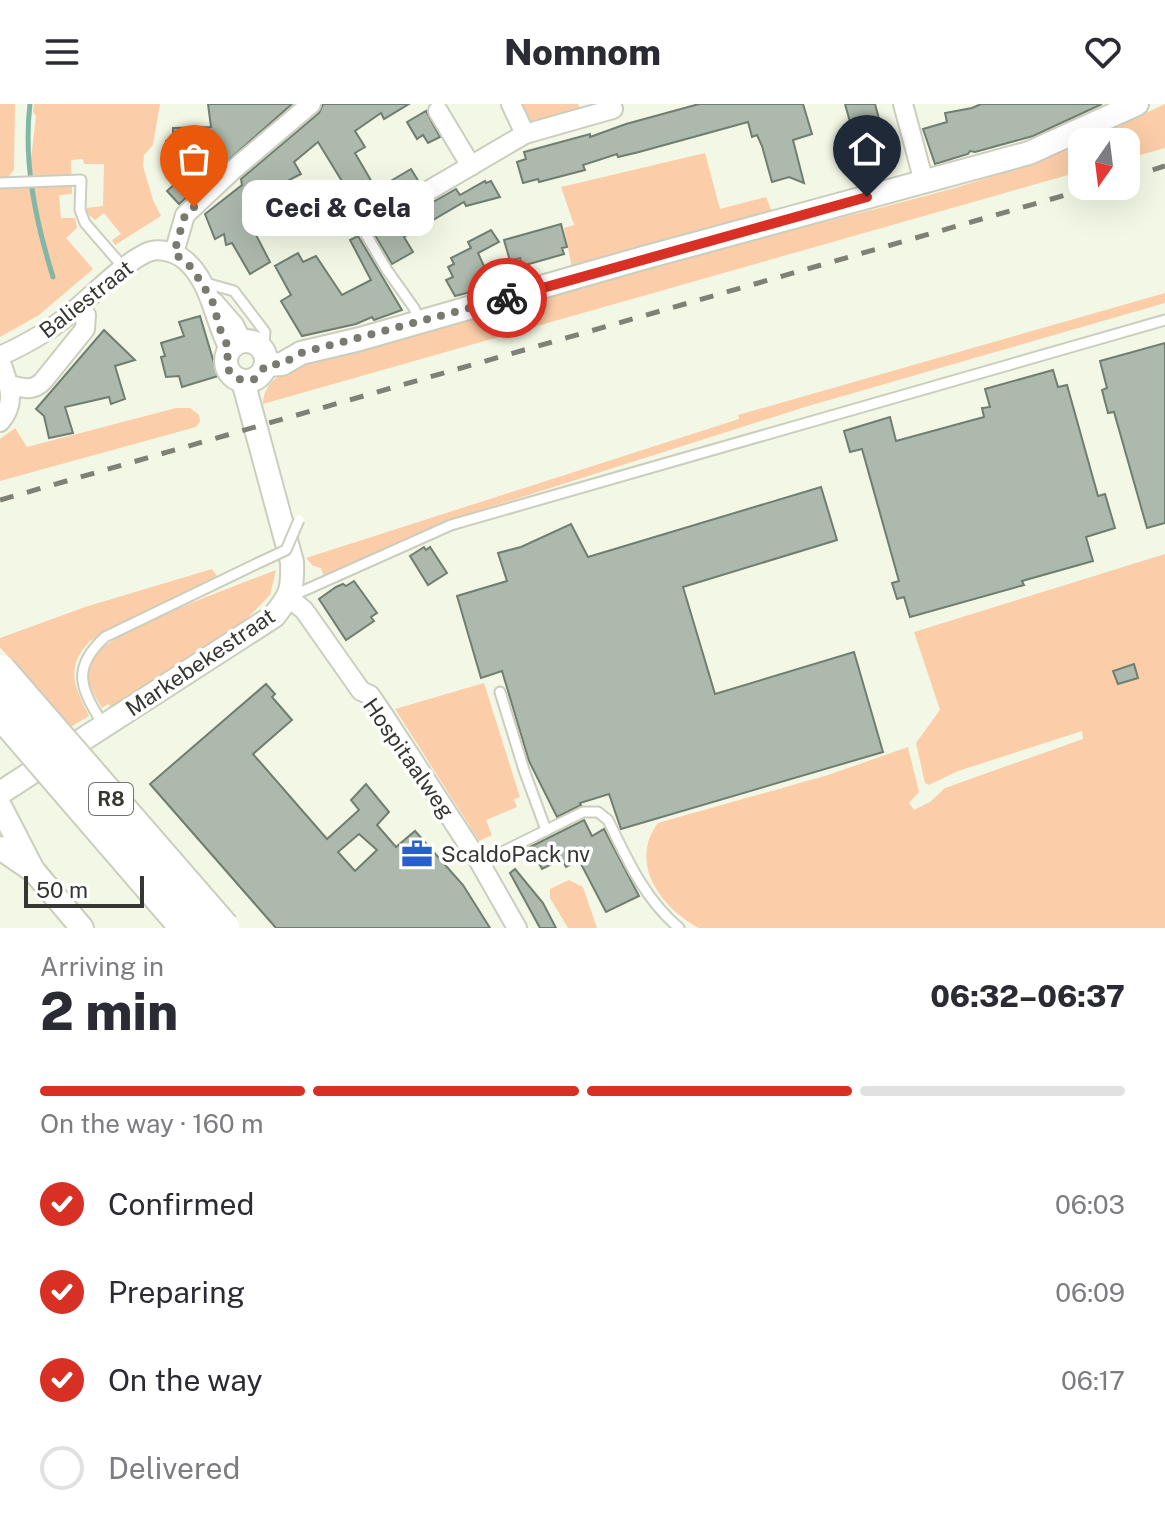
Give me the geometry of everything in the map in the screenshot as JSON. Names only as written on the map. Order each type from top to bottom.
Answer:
[{"type":"highway","name":"R8","points":[[0,671],[223,928]]},
{"type":"highway","name":"R8","points":[[0,711],[187,928]]},
{"type":"street","points":[[236,345],[221,332],[212,300],[201,282],[186,261],[174,253],[185,215],[311,104]]},
{"type":"street","points":[[511,104],[525,134]]},
{"type":"street","points":[[392,212],[525,134],[611,106],[631,104]]},
{"type":"street","points":[[903,104],[924,182]]},
{"type":"street","points":[[265,358],[255,379],[243,381],[229,372],[226,356],[236,345],[254,342],[265,358],[282,364],[301,353],[420,323],[1029,153],[1137,104]]},
{"type":"street","points":[[438,111],[471,166]]},
{"type":"street","name":"Baliestraat","points":[[0,358],[49,331],[147,252],[174,253]]},
{"type":"street","points":[[9,385],[37,388],[85,329],[86,315],[80,306]]},
{"type":"street","points":[[0,358],[11,403],[0,422]]},
{"type":"street","name":"Markebekestraat","points":[[0,793],[274,616],[289,598],[293,587],[292,562],[243,381]]},
{"type":"street","name":"Hospitaalweg","points":[[289,598],[304,610],[361,691],[370,695],[480,863],[517,928]]},
{"type":"street","points":[[0,806],[33,870],[82,928]]},
{"type":"street","points":[[0,848],[33,870]]},
{"type":"lane","points":[[0,183],[81,180],[80,210],[85,223],[125,268]]},
{"type":"lane","points":[[376,196],[352,211],[414,308],[420,323]]},
{"type":"lane","points":[[201,282],[234,291],[265,332],[265,358]]},
{"type":"lane","points":[[289,598],[451,525],[1165,320]]},
{"type":"lane","points":[[104,726],[82,682],[81,669],[92,649],[105,637],[286,550],[299,520]]},
{"type":"lane","points":[[500,692],[546,830]]},
{"type":"lane","points":[[480,863],[583,812],[598,812],[608,820],[646,894],[679,928]]},
{"type":"shaded area","points":[[0,104],[15,104],[14,170],[7,178],[0,178]]},
{"type":"shaded area","points":[[34,104],[160,104],[153,145],[144,155],[143,166],[161,216],[115,245],[112,240],[121,234],[104,213],[95,220],[86,208],[103,206],[104,164],[84,164],[83,159],[71,160],[72,194],[59,195],[61,218],[75,218],[77,228],[66,238],[93,269],[39,315],[0,337],[0,188],[43,188],[41,175],[33,175],[30,167],[36,116]]},
{"type":"shaded area","points":[[522,104],[578,104],[581,110],[531,127],[520,110]]},
{"type":"shaded area","points":[[1165,104],[1165,148],[1140,155],[1140,128],[1114,128]]},
{"type":"shaded area","points":[[1068,149],[1068,175],[263,404],[270,384],[300,365],[768,236],[927,196]]},
{"type":"shaded area","points":[[705,153],[720,209],[766,197],[772,212],[572,268],[564,228],[574,225],[561,187]]},
{"type":"shaded area","points":[[1165,293],[1165,303],[805,407],[440,523],[324,576],[321,568],[313,566],[306,558],[739,419],[738,415]]},
{"type":"shaded area","points":[[176,408],[190,408],[199,415],[200,421],[196,427],[0,481],[0,439],[15,428],[27,447]]},
{"type":"shaded area","points":[[1165,554],[1165,928],[699,928],[661,897],[648,869],[646,853],[658,823],[828,775],[908,747],[919,792],[909,803],[914,810],[930,802],[945,788],[1083,739],[1082,731],[958,771],[929,785],[925,783],[916,743],[940,710],[914,632]]},
{"type":"shaded area","points":[[212,569],[217,576],[90,641],[77,660],[74,678],[89,716],[69,728],[0,647],[0,638],[85,607]]},
{"type":"shaded area","points":[[276,570],[270,595],[234,632],[113,709],[108,704],[102,708],[87,674],[89,662],[100,650],[145,623]]},
{"type":"shaded area","points":[[484,683],[520,797],[514,799],[517,807],[486,820],[492,835],[479,841],[395,709]]},
{"type":"shaded area","points":[[569,880],[583,887],[597,928],[568,928],[550,898],[550,889]]},
{"type":"building","points":[[208,104],[292,104],[179,204],[167,191],[187,173],[182,172],[196,158],[166,157],[166,141],[173,141],[173,128],[211,127]]},
{"type":"building","points":[[323,104],[409,104],[384,119],[381,113],[355,131],[365,147],[355,153],[376,189],[354,201],[318,142],[294,162],[301,174],[289,180],[292,184],[265,206],[267,208],[258,215],[263,223],[253,229],[270,262],[250,274],[232,243],[226,245],[224,234],[215,239],[205,214],[242,185],[241,179],[319,113]]},
{"type":"building","points":[[699,104],[803,104],[812,134],[793,140],[804,183],[789,177],[772,182],[762,146],[757,135],[752,137],[748,122],[639,152],[618,157],[617,154],[583,165],[585,170],[523,183],[517,162],[526,159],[524,152],[590,134],[590,137]]},
{"type":"building","points":[[845,104],[875,104],[889,156],[880,158],[882,167],[864,172]]},
{"type":"building","points":[[981,104],[1102,104],[1033,136],[970,151],[935,164],[923,129],[947,122],[945,113]]},
{"type":"building","points":[[426,111],[440,137],[428,143],[423,135],[417,139],[407,122]]},
{"type":"building","points":[[411,169],[419,182],[384,201],[380,213],[387,223],[396,223],[456,189],[460,195],[485,181],[491,181],[500,197],[466,206],[464,202],[404,237],[413,252],[392,264],[362,213],[382,200],[383,193],[377,189]]},
{"type":"building","points":[[561,224],[567,247],[562,248],[564,254],[522,266],[520,258],[510,261],[504,240]]},
{"type":"building","points":[[491,230],[499,242],[478,253],[493,286],[455,296],[446,280],[453,277],[448,267],[454,264],[451,258],[471,248],[468,242]]},
{"type":"building","points":[[358,236],[402,310],[374,320],[372,317],[356,324],[302,336],[281,301],[291,295],[275,266],[298,253],[303,262],[316,256],[342,295],[371,280],[350,240]]},
{"type":"building","points":[[200,316],[218,376],[182,387],[179,376],[166,377],[161,343],[184,336],[179,322]]},
{"type":"building","points":[[104,330],[135,360],[115,366],[125,399],[111,404],[109,397],[65,407],[73,433],[49,438],[44,416],[36,409]]},
{"type":"building","points":[[1165,343],[1165,523],[1147,528],[1114,412],[1108,413],[1102,390],[1107,388],[1100,361]]},
{"type":"building","points":[[1053,370],[1058,387],[1067,385],[1098,496],[1105,494],[1115,528],[1086,537],[1093,561],[1022,581],[1024,585],[910,617],[904,597],[897,599],[892,583],[899,581],[862,449],[850,452],[844,431],[890,417],[896,441],[984,417],[982,408],[990,407],[985,389]]},
{"type":"building","points":[[821,487],[837,540],[683,587],[715,694],[854,652],[883,752],[621,829],[609,794],[580,803],[557,817],[529,761],[502,671],[481,678],[457,596],[507,581],[498,553],[521,547],[571,524],[588,557]]},
{"type":"building","points":[[424,547],[426,550],[430,547],[447,573],[428,585],[410,556]]},
{"type":"building","points":[[354,581],[377,613],[371,617],[374,621],[346,640],[319,599],[336,587]]},
{"type":"building","points":[[1134,664],[1138,678],[1118,684],[1113,671]]},
{"type":"building","points":[[266,684],[275,694],[272,697],[292,720],[253,754],[327,839],[359,810],[351,800],[366,784],[389,812],[377,825],[396,847],[415,831],[463,885],[490,928],[276,928],[150,784]],"holes":[[[359,834],[377,850],[355,871],[338,852]]]},
{"type":"building","points":[[584,820],[592,836],[604,829],[639,896],[606,912],[579,860],[566,867],[562,859],[542,869],[530,847]]},
{"type":"building","points":[[515,869],[543,903],[556,928],[540,928],[510,873]]},
{"type":"waterway","points":[[30,104],[28,148],[32,192],[53,277]]},
{"type":"railway","points":[[1140,174],[1165,166]]},
{"type":"railway","points":[[0,500],[1068,194]]},
{"type":"way so far","points":[[194,207],[185,215],[174,253],[192,268],[212,300],[229,349],[226,365],[235,378],[243,381],[255,379],[266,365],[282,364],[301,353],[507,298]]},
{"type":"place","name":"Ceci & Cela","points":[[194,207]]},
{"type":"place","name":"ScaldoPack nv","points":[[417,854]]},
{"type":"route","points":[[507,298],[867,197]]}]
